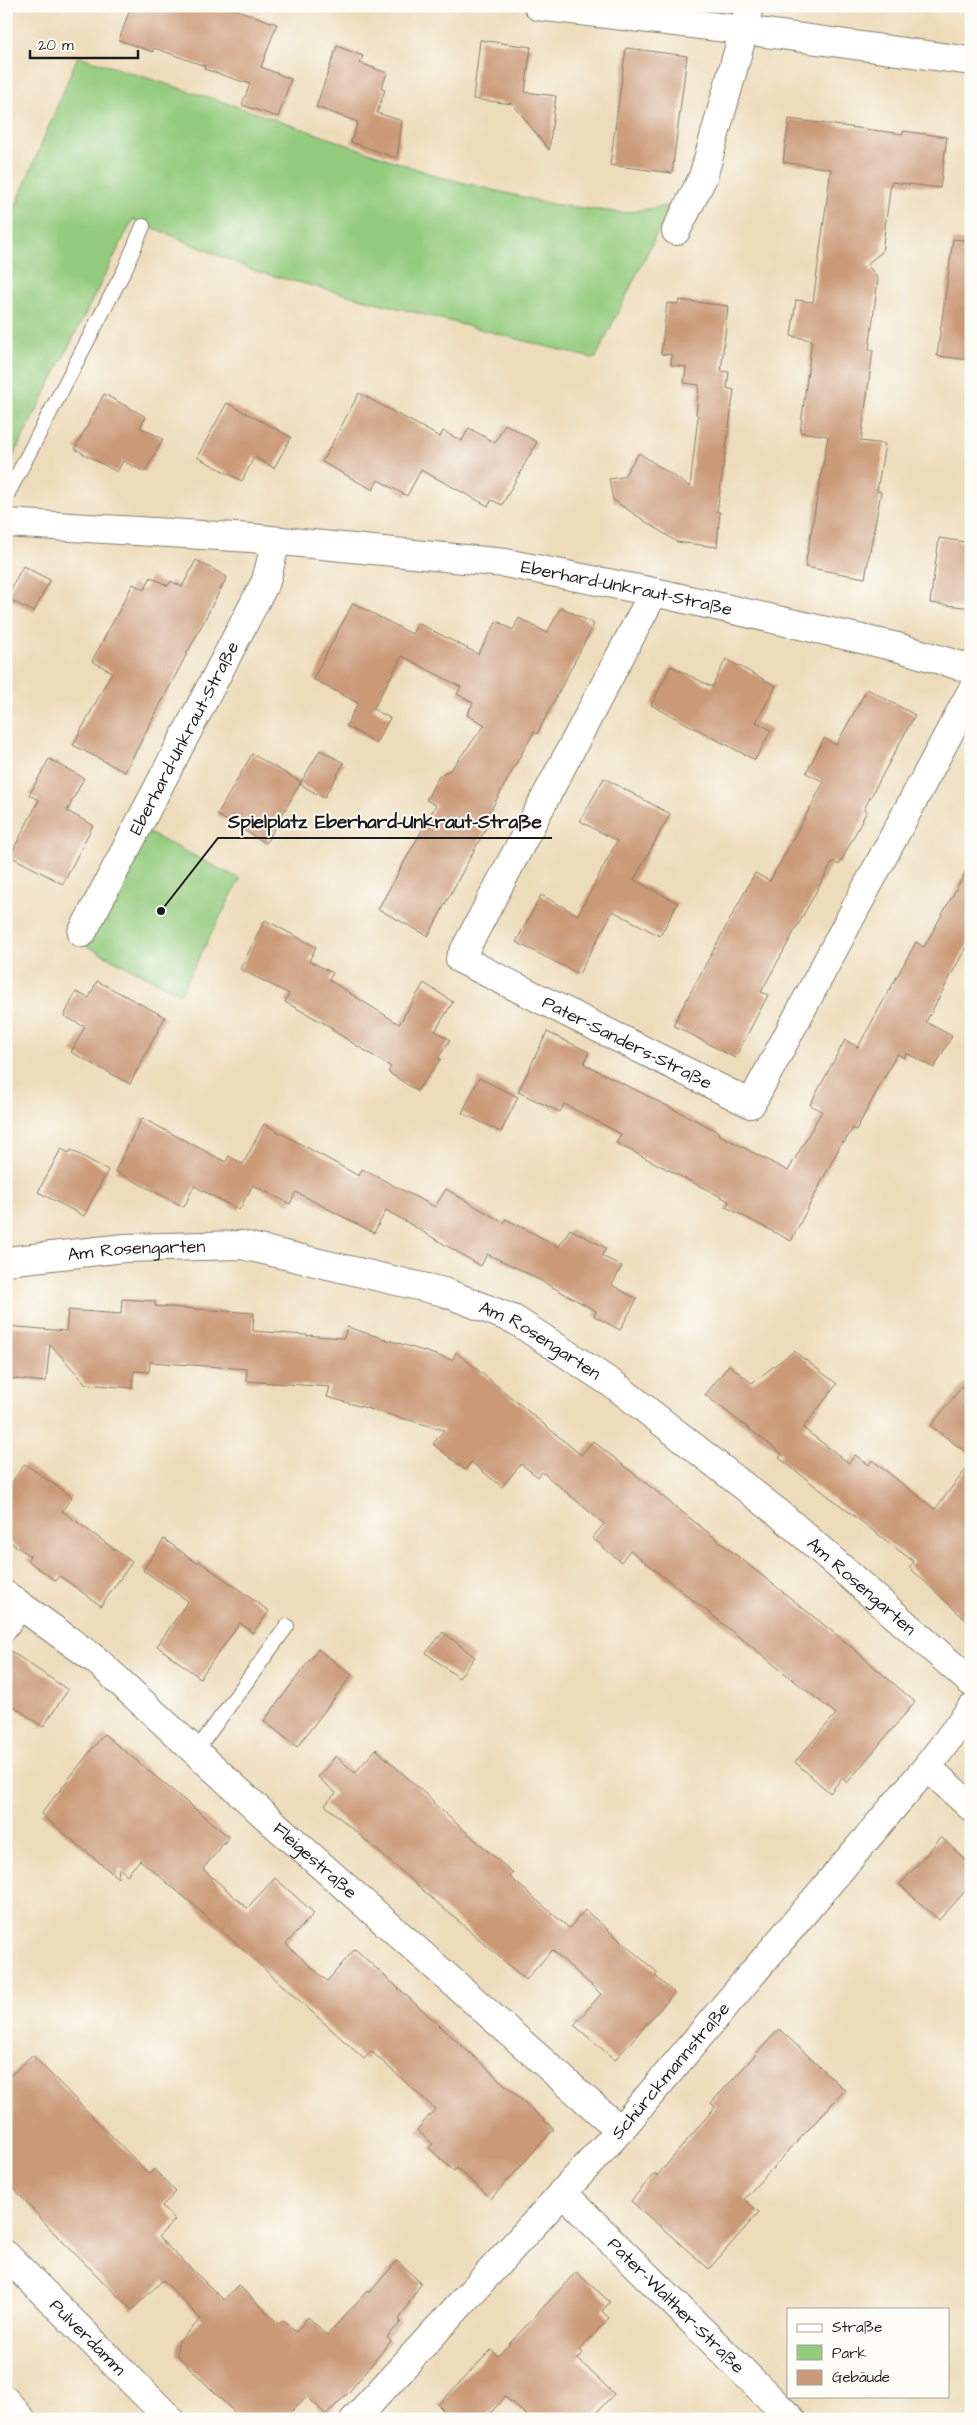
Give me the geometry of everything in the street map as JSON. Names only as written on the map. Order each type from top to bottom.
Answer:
[{"type":"street","points":[[538,6],[747,18],[971,60]]},
{"type":"street","points":[[676,231],[702,176],[747,18]]},
{"type":"street","name":"Eberhard-Unkraut-Straße","points":[[6,523],[276,541],[505,563],[654,592],[897,647],[971,669]]},
{"type":"street","name":"Eberhard-Unkraut-Straße","points":[[82,933],[266,581],[276,541]]},
{"type":"street","name":"Pater-Sanders-Straße","points":[[654,592],[460,959],[751,1104],[971,692]]},
{"type":"street","name":"Am Rosengarten","points":[[6,1261],[125,1248],[242,1245],[444,1292],[515,1320],[617,1387],[781,1515],[971,1682]]},
{"type":"street","name":"Fleigestraße","points":[[16,1602],[96,1660],[620,2130]]},
{"type":"street","name":"Schürckmannstraße","points":[[355,2419],[620,2130],[927,1767],[971,1709]]},
{"type":"street","points":[[927,1767],[971,1807]]},
{"type":"street","name":"Pater-Walther-Straße","points":[[562,2192],[791,2419]]},
{"type":"street","name":"Pulverdamm","points":[[6,2255],[170,2419]]},
{"type":"street","points":[[6,2401],[21,2419]]},
{"type":"lane","points":[[6,498],[125,269],[143,226]]},
{"type":"lane","points":[[6,1634],[16,1602]]},
{"type":"lane","points":[[196,1751],[287,1626]]},
{"type":"green space","points":[[78,56],[242,108],[440,177],[551,204],[623,213],[671,205],[595,359],[255,271],[133,219],[6,471],[6,229]]},
{"type":"green space","points":[[141,829],[240,879],[180,994],[83,944]]},
{"type":"building","points":[[131,6],[226,6],[277,24],[261,67],[291,79],[278,117],[242,105],[250,84],[204,69],[205,66],[154,48],[153,52],[119,40]]},
{"type":"building","points":[[480,40],[531,47],[525,92],[556,96],[549,150],[513,104],[473,99]]},
{"type":"building","points":[[337,46],[363,56],[360,63],[387,73],[381,89],[385,90],[377,113],[402,121],[397,158],[351,142],[358,122],[316,107]]},
{"type":"building","points":[[626,48],[687,56],[672,173],[610,165]]},
{"type":"building","points":[[789,119],[903,134],[903,131],[947,137],[940,188],[891,182],[882,252],[867,264],[878,279],[869,350],[873,350],[861,441],[885,444],[877,491],[881,492],[865,578],[805,567],[828,436],[800,432],[812,340],[791,336],[796,300],[813,302],[831,169],[783,162]]},
{"type":"building","points":[[953,239],[971,241],[971,360],[937,356]]},
{"type":"building","points":[[679,300],[728,306],[721,371],[729,372],[727,388],[734,390],[717,512],[720,512],[717,547],[677,542],[613,500],[609,479],[623,477],[639,453],[690,487],[698,416],[696,414],[699,385],[684,383],[686,367],[671,365],[672,355],[661,354],[667,303],[678,304]]},
{"type":"building","points":[[359,393],[440,437],[443,431],[462,441],[469,428],[495,443],[505,424],[537,442],[502,505],[492,500],[488,506],[421,470],[407,496],[378,480],[373,490],[322,462]]},
{"type":"building","points":[[104,394],[146,417],[140,427],[163,439],[145,472],[123,461],[117,472],[75,449]]},
{"type":"building","points":[[227,403],[291,437],[274,468],[254,457],[242,481],[197,457]]},
{"type":"building","points":[[939,538],[971,543],[971,608],[930,603]]},
{"type":"building","points":[[196,560],[227,577],[125,772],[73,745],[112,672],[92,661],[133,584],[144,590],[151,577],[168,586],[171,581],[182,587]]},
{"type":"building","points":[[23,566],[50,580],[34,612],[6,598]]},
{"type":"building","points":[[353,603],[412,634],[418,623],[478,654],[497,621],[513,630],[519,618],[547,633],[561,607],[594,624],[537,734],[534,732],[490,812],[492,817],[428,936],[378,909],[436,805],[426,800],[439,776],[451,769],[485,725],[467,715],[473,703],[457,694],[461,687],[402,656],[373,709],[390,718],[376,743],[346,726],[358,703],[313,679]]},
{"type":"building","points":[[726,659],[776,686],[756,722],[771,730],[755,760],[651,705],[671,666],[712,687]]},
{"type":"building","points":[[867,689],[915,715],[864,809],[867,811],[839,865],[833,861],[761,992],[768,995],[735,1058],[673,1025],[755,873],[770,881],[824,782],[806,773],[824,738],[836,745]]},
{"type":"building","points":[[320,750],[344,763],[324,798],[300,784]]},
{"type":"building","points":[[252,754],[301,782],[266,843],[217,815]]},
{"type":"building","points":[[49,759],[84,778],[67,811],[93,825],[63,884],[10,856],[39,800],[29,795]]},
{"type":"building","points":[[604,778],[670,814],[634,880],[678,903],[660,936],[613,911],[579,974],[516,942],[541,895],[578,915],[617,841],[580,821]]},
{"type":"building","points":[[971,862],[971,938],[926,1022],[952,1036],[934,1068],[906,1053],[904,1058],[897,1054],[856,1130],[853,1128],[844,1143],[842,1142],[791,1241],[726,1207],[729,1201],[616,1143],[621,1134],[564,1104],[560,1112],[518,1092],[547,1032],[589,1052],[584,1064],[719,1132],[718,1134],[788,1171],[822,1111],[810,1105],[845,1040],[858,1047],[916,942],[924,947]]},
{"type":"building","points":[[265,920],[316,947],[309,961],[333,973],[329,980],[399,1024],[424,983],[453,1002],[435,1031],[450,1040],[438,1058],[441,1059],[417,1091],[388,1072],[391,1067],[332,1030],[333,1028],[285,1002],[289,994],[240,969]]},
{"type":"building","points":[[97,981],[165,1017],[130,1084],[71,1052],[85,1027],[64,1016],[76,992],[89,998]]},
{"type":"building","points":[[479,1078],[518,1097],[501,1132],[462,1113]]},
{"type":"building","points":[[142,1118],[226,1162],[229,1156],[243,1164],[264,1124],[359,1176],[362,1169],[435,1207],[446,1189],[504,1223],[506,1219],[559,1247],[570,1229],[606,1248],[602,1256],[622,1266],[612,1285],[637,1299],[620,1330],[594,1316],[596,1311],[523,1271],[487,1254],[481,1266],[386,1210],[374,1233],[296,1192],[290,1204],[253,1185],[239,1210],[194,1186],[184,1207],[115,1171]]},
{"type":"building","points":[[61,1149],[69,1153],[71,1150],[108,1170],[84,1216],[38,1192]]},
{"type":"building","points":[[122,1299],[155,1301],[155,1306],[254,1313],[253,1331],[344,1338],[347,1327],[452,1360],[456,1352],[581,1455],[593,1441],[843,1640],[915,1702],[847,1783],[842,1778],[830,1793],[795,1762],[836,1714],[630,1550],[621,1562],[592,1538],[604,1524],[542,1472],[538,1477],[521,1464],[502,1487],[471,1462],[465,1470],[433,1444],[444,1430],[327,1397],[330,1387],[246,1381],[247,1369],[150,1362],[149,1372],[134,1371],[132,1388],[86,1384],[50,1344],[46,1382],[6,1378],[6,1326],[66,1331],[68,1310],[121,1314]]},
{"type":"building","points":[[794,1351],[837,1384],[803,1428],[849,1463],[855,1455],[869,1465],[872,1460],[935,1509],[971,1463],[971,1625],[909,1567],[914,1562],[779,1458],[782,1454],[705,1395],[729,1365],[752,1383]]},
{"type":"building","points":[[971,1375],[971,1456],[931,1426]]},
{"type":"building","points":[[25,1464],[72,1497],[62,1511],[132,1562],[101,1606],[60,1576],[56,1581],[27,1560],[30,1556],[6,1539],[6,1490]]},
{"type":"building","points":[[164,1539],[197,1563],[199,1561],[269,1611],[253,1633],[240,1623],[200,1678],[157,1646],[188,1601],[143,1570]]},
{"type":"building","points":[[443,1632],[475,1657],[459,1678],[426,1653]]},
{"type":"building","points":[[6,1648],[68,1690],[43,1727],[6,1701]]},
{"type":"building","points":[[318,1649],[352,1675],[297,1747],[264,1721]]},
{"type":"building","points":[[104,1734],[229,1837],[203,1869],[247,1908],[275,1878],[314,1913],[286,1944],[327,1981],[355,1949],[554,2129],[491,2199],[457,2168],[454,2171],[429,2148],[433,2144],[417,2130],[435,2109],[371,2051],[364,2059],[189,1901],[140,1860],[127,1875],[119,1868],[118,1878],[41,1814]]},
{"type":"building","points":[[376,1749],[433,1803],[513,1873],[510,1877],[569,1928],[585,1910],[658,1973],[655,1976],[674,1993],[615,2060],[574,2025],[601,1994],[552,1950],[526,1980],[325,1805],[336,1793],[318,1777],[336,1756],[355,1773]]},
{"type":"building","points":[[941,1837],[971,1865],[971,1885],[939,1920],[900,1885]]},
{"type":"building","points":[[779,2029],[845,2090],[744,2199],[759,2212],[709,2269],[631,2201],[655,2173],[657,2176],[715,2107],[711,2103]]},
{"type":"building","points":[[32,2055],[149,2174],[154,2169],[176,2192],[162,2206],[175,2220],[158,2237],[224,2300],[238,2285],[279,2324],[284,2320],[296,2332],[308,2317],[327,2335],[367,2291],[369,2293],[397,2261],[421,2283],[399,2320],[401,2322],[387,2337],[391,2341],[349,2392],[326,2415],[307,2396],[284,2419],[241,2419],[177,2355],[178,2342],[201,2319],[163,2280],[132,2310],[57,2236],[6,2180],[6,2080]]},
{"type":"building","points":[[576,2272],[610,2302],[602,2311],[609,2318],[580,2350],[583,2353],[578,2359],[614,2394],[590,2419],[531,2419],[505,2397],[485,2419],[452,2419],[438,2405],[491,2350],[498,2356]]},
{"type":"place","name":"Spielplatz Eberhard-Unkraut-Straße","points":[[161,911]]}]
